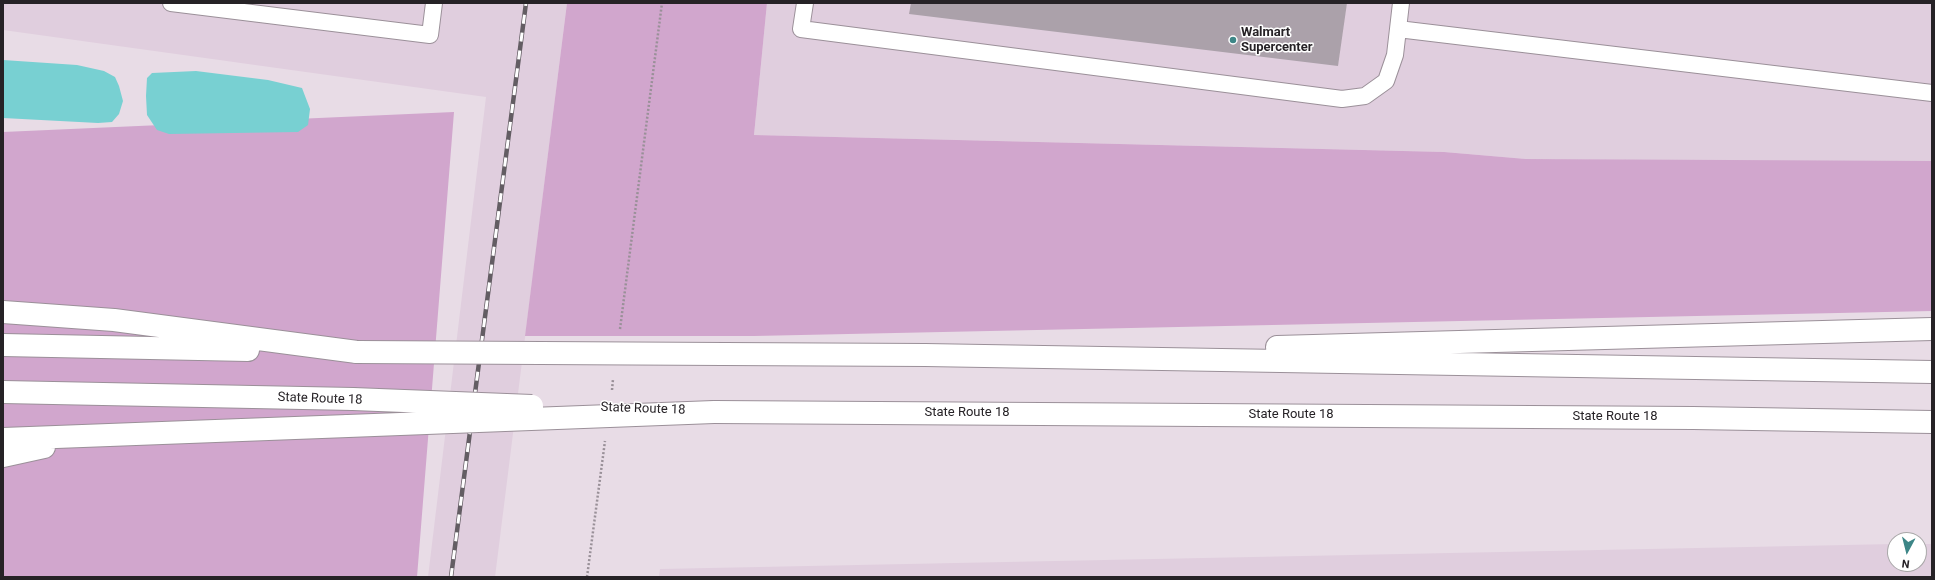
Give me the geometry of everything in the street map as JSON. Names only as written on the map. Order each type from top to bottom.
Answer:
[{"type":"highway","points":[[3,312],[114,320],[357,352]]},
{"type":"highway","points":[[925,355],[1452,343],[1932,329]]},
{"type":"highway","points":[[3,345],[357,352],[925,355],[1932,372]]},
{"type":"highway","name":"State Route 18","points":[[3,392],[353,399],[714,412],[1693,418],[1932,422]]},
{"type":"highway","points":[[3,438],[714,412]]},
{"type":"highway","points":[[1693,418],[1932,436]]},
{"type":"highway","points":[[3,456],[96,434]]},
{"type":"lane","points":[[171,3],[430,35],[434,3]]},
{"type":"lane","points":[[804,3],[801,29],[1342,99],[1364,96],[1386,81],[1395,55],[1401,3]]},
{"type":"lane","points":[[1398,28],[1932,93]]},
{"type":"path","points":[[619,333],[662,3]]},
{"type":"path","points":[[611,396],[614,373]]},
{"type":"path","points":[[588,577],[606,436]]},
{"type":"shaded area","points":[[3,3],[567,3],[495,577],[428,577],[486,97],[3,30]]},
{"type":"shaded area","points":[[567,3],[767,3],[754,135],[1444,152],[1526,159],[1932,161],[1932,311],[754,336],[525,336]]},
{"type":"shaded area","points":[[767,3],[1932,3],[1932,163],[1526,159],[1444,152],[754,135]]},
{"type":"shaded area","points":[[454,112],[417,577],[3,577],[3,132]]},
{"type":"shaded area","points":[[1887,544],[1887,572],[1927,572],[1927,544],[1932,544],[1932,577],[659,577],[660,569]]},
{"type":"water","points":[[3,60],[77,65],[104,71],[115,77],[119,86],[123,101],[119,114],[112,122],[98,123],[3,118]]},
{"type":"water","points":[[196,71],[268,80],[302,88],[310,109],[308,125],[298,132],[169,134],[157,130],[147,115],[147,78],[152,73]]},
{"type":"building","name":"Walmart Supercenter","points":[[911,3],[1347,3],[1338,66],[909,14]]},
{"type":"railway","points":[[451,577],[526,3]]},
{"type":"place","name":"Walmart Supercenter","points":[[1233,40]]}]
